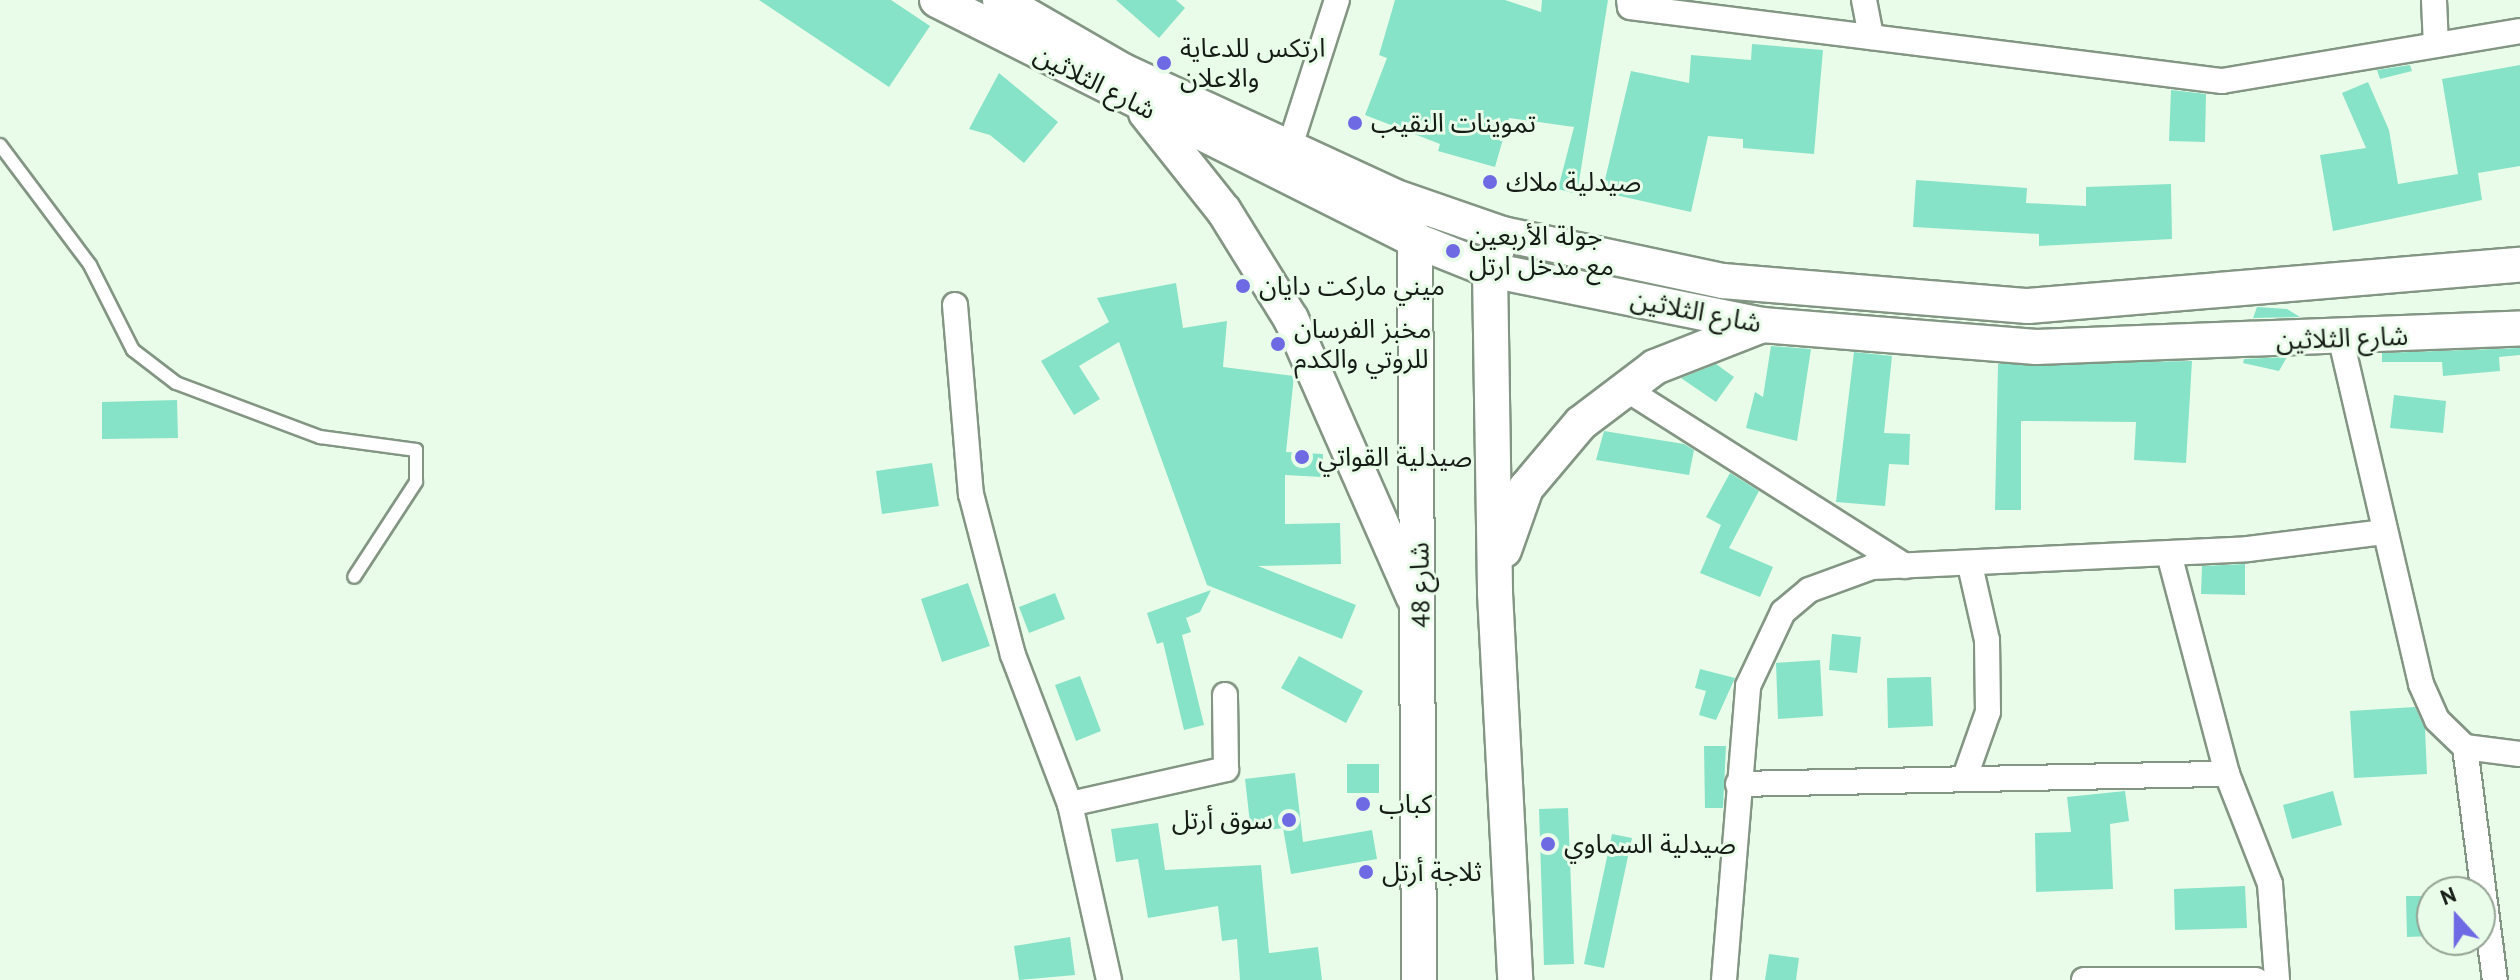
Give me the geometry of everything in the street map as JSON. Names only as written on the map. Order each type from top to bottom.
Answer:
[{"type":"main road","name":"شارع الثلاثين","points":[[937,0],[1141,106],[1415,240],[1490,270],[1762,325],[2036,347],[2341,340],[2520,328]]},
{"type":"main road","name":"شارع الثلاثين","points":[[1000,0],[1123,71],[1291,143],[1393,196],[1503,234],[1723,281],[2028,306],[2520,265]]},
{"type":"main road","points":[[1141,106],[1224,211],[1291,319],[1421,615]]},
{"type":"main road","name":"شارع 48","points":[[1393,196],[1415,240],[1421,615],[1419,980]]},
{"type":"main road","points":[[1503,234],[1490,270],[1495,593],[1515,980]]},
{"type":"main road","points":[[1495,593],[1510,520],[1526,488],[1552,452],[1623,387],[1692,349],[1762,325]]},
{"type":"street","points":[[1291,143],[1337,0]]},
{"type":"street","points":[[1629,0],[1630,7],[2222,81],[2520,31]]},
{"type":"street","points":[[1864,0],[1871,37]]},
{"type":"street","points":[[2434,0],[2436,45]]},
{"type":"street","points":[[955,305],[971,494],[1013,655],[1070,804],[1109,980]]},
{"type":"street","points":[[2341,340],[2421,684],[2437,720],[2465,747],[2520,754]]},
{"type":"street","points":[[1623,387],[1905,566]]},
{"type":"street","points":[[1724,980],[1748,686],[1783,612],[1833,580],[1905,566],[2169,554],[2384,532]]},
{"type":"street","points":[[2169,554],[2227,774],[2270,884],[2277,980]]},
{"type":"street","points":[[1966,774],[1988,712],[1987,640],[1970,565]]},
{"type":"street","points":[[1070,804],[1226,769],[1225,695]]},
{"type":"street","points":[[2465,747],[2495,980]]},
{"type":"street","points":[[1738,784],[1966,774],[2227,774]]},
{"type":"street","points":[[2084,980],[2256,980]]},
{"type":"lane","points":[[0,145],[90,265],[133,350],[176,383],[320,437],[416,450],[416,482],[354,577]]},
{"type":"building","points":[[759,0],[891,0],[930,26],[889,87]]},
{"type":"building","points":[[1116,0],[1176,0],[1185,8],[1159,38]]},
{"type":"building","points":[[1395,0],[1505,0],[1541,12],[1542,0],[1608,0],[1577,194],[1558,189],[1574,127],[1509,118],[1495,167],[1438,151],[1440,144],[1365,115],[1387,58],[1379,55]]},
{"type":"building","points":[[1752,44],[1823,50],[1814,154],[1743,148],[1743,139],[1708,136],[1691,212],[1602,192],[1631,71],[1689,83],[1691,55],[1751,60]]},
{"type":"building","points":[[2410,65],[2412,71],[2380,79],[2377,70]]},
{"type":"building","points":[[2520,65],[2520,166],[2478,173],[2482,200],[2333,231],[2320,155],[2366,148],[2342,93],[2368,82],[2389,130],[2398,184],[2458,174],[2442,79]]},
{"type":"building","points":[[999,73],[1058,122],[1024,163],[990,135],[969,129]]},
{"type":"building","points":[[2171,90],[2206,94],[2205,142],[2169,141]]},
{"type":"building","points":[[1916,180],[2027,188],[2026,203],[2086,206],[2086,187],[2171,184],[2172,239],[2039,246],[2039,234],[1913,227]]},
{"type":"building","points":[[1176,283],[1183,328],[1227,321],[1223,367],[1294,376],[1286,452],[1323,454],[1322,477],[1285,475],[1285,524],[1340,523],[1341,564],[1258,566],[1356,605],[1342,639],[1207,585],[1119,342],[1079,366],[1100,399],[1074,415],[1041,361],[1109,322],[1097,298]]},
{"type":"building","points":[[2257,307],[2287,309],[2300,317],[2253,318]]},
{"type":"building","points":[[1771,346],[1811,349],[1797,441],[1746,428],[1755,392],[1763,397]]},
{"type":"building","points":[[2520,348],[2520,355],[2499,357],[2500,371],[2443,376],[2442,362],[2382,362],[2382,353]]},
{"type":"building","points":[[1854,352],[1892,356],[1884,433],[1910,434],[1909,465],[1889,464],[1885,506],[1836,502]]},
{"type":"building","points":[[2287,357],[2279,371],[2243,363],[2244,359]]},
{"type":"building","points":[[2192,361],[2186,463],[2134,460],[2136,422],[2021,421],[2021,510],[1995,510],[1998,364]]},
{"type":"building","points":[[1716,364],[1734,377],[1716,402],[1681,378]]},
{"type":"building","points":[[2394,395],[2446,401],[2443,433],[2390,428]]},
{"type":"building","points":[[177,400],[178,438],[102,439],[102,402]]},
{"type":"building","points":[[1604,431],[1684,444],[1694,450],[1689,475],[1596,460]]},
{"type":"building","points":[[932,463],[939,506],[882,514],[876,471]]},
{"type":"building","points":[[1730,473],[1759,491],[1729,548],[1773,567],[1760,597],[1700,573],[1721,525],[1706,517]]},
{"type":"building","points":[[2245,564],[2245,595],[2201,594],[2202,566]]},
{"type":"building","points":[[968,583],[990,646],[942,662],[921,599]]},
{"type":"building","points":[[1211,590],[1200,612],[1186,618],[1191,632],[1182,635],[1204,725],[1184,730],[1163,642],[1157,644],[1147,613]]},
{"type":"building","points":[[1055,593],[1065,619],[1029,633],[1019,607]]},
{"type":"building","points":[[1832,634],[1861,637],[1857,673],[1829,670]]},
{"type":"building","points":[[1299,656],[1363,691],[1346,723],[1281,688]]},
{"type":"building","points":[[1820,660],[1823,716],[1778,719],[1776,663]]},
{"type":"building","points":[[1700,669],[1735,678],[1716,720],[1699,715],[1706,691],[1695,688]]},
{"type":"building","points":[[1080,676],[1101,731],[1076,741],[1055,685]]},
{"type":"building","points":[[1931,677],[1933,726],[1888,728],[1887,678]]},
{"type":"building","points":[[2415,707],[2425,728],[2427,774],[2354,778],[2350,711]]},
{"type":"building","points":[[1704,746],[1726,746],[1723,808],[1705,808]]},
{"type":"building","points":[[1347,764],[1379,764],[1379,793],[1347,793]]},
{"type":"building","points":[[1295,773],[1303,842],[1372,830],[1377,859],[1291,874],[1283,828],[1251,832],[1245,779]]},
{"type":"building","points":[[2125,791],[2129,821],[2110,824],[2113,889],[2036,892],[2035,833],[2071,832],[2067,797]]},
{"type":"building","points":[[2333,791],[2342,825],[2292,839],[2283,805]]},
{"type":"building","points":[[1568,808],[1574,964],[1544,965],[1539,809]]},
{"type":"building","points":[[1158,823],[1165,870],[1261,865],[1269,953],[1318,947],[1322,980],[1240,980],[1237,939],[1222,941],[1218,906],[1148,918],[1138,859],[1116,862],[1111,829]]},
{"type":"building","points":[[1612,834],[1632,838],[1604,968],[1584,964]]},
{"type":"building","points":[[2245,886],[2247,928],[2175,930],[2174,889]]},
{"type":"building","points":[[2406,896],[2416,896],[2416,937],[2407,937]]},
{"type":"building","points":[[1070,937],[1075,975],[1019,980],[1014,946]]},
{"type":"building","points":[[1769,954],[1799,958],[1796,980],[1765,980]]},
{"type":"place","name":"ارتكس للدعاية والاعلان","points":[[1164,63]]},
{"type":"place","name":"تموينات النقيب","points":[[1355,123]]},
{"type":"place","name":"صيدلية ملاك","points":[[1490,182]]},
{"type":"place","name":"جولة الأربعين مع مدخل ارتل","points":[[1453,251]]},
{"type":"place","name":"ميني ماركت دايان","points":[[1243,286]]},
{"type":"place","name":"مخبز الفرسان للروتي والكدم","points":[[1278,344]]},
{"type":"place","name":"صيدلية القواتي","points":[[1302,457]]},
{"type":"place","name":"كباب","points":[[1363,804]]},
{"type":"place","name":"سوق أرتل","points":[[1289,820]]},
{"type":"place","name":"صيدلية السماوي","points":[[1548,844]]},
{"type":"place","name":"ثلاجة أرتل","points":[[1366,872]]}]
